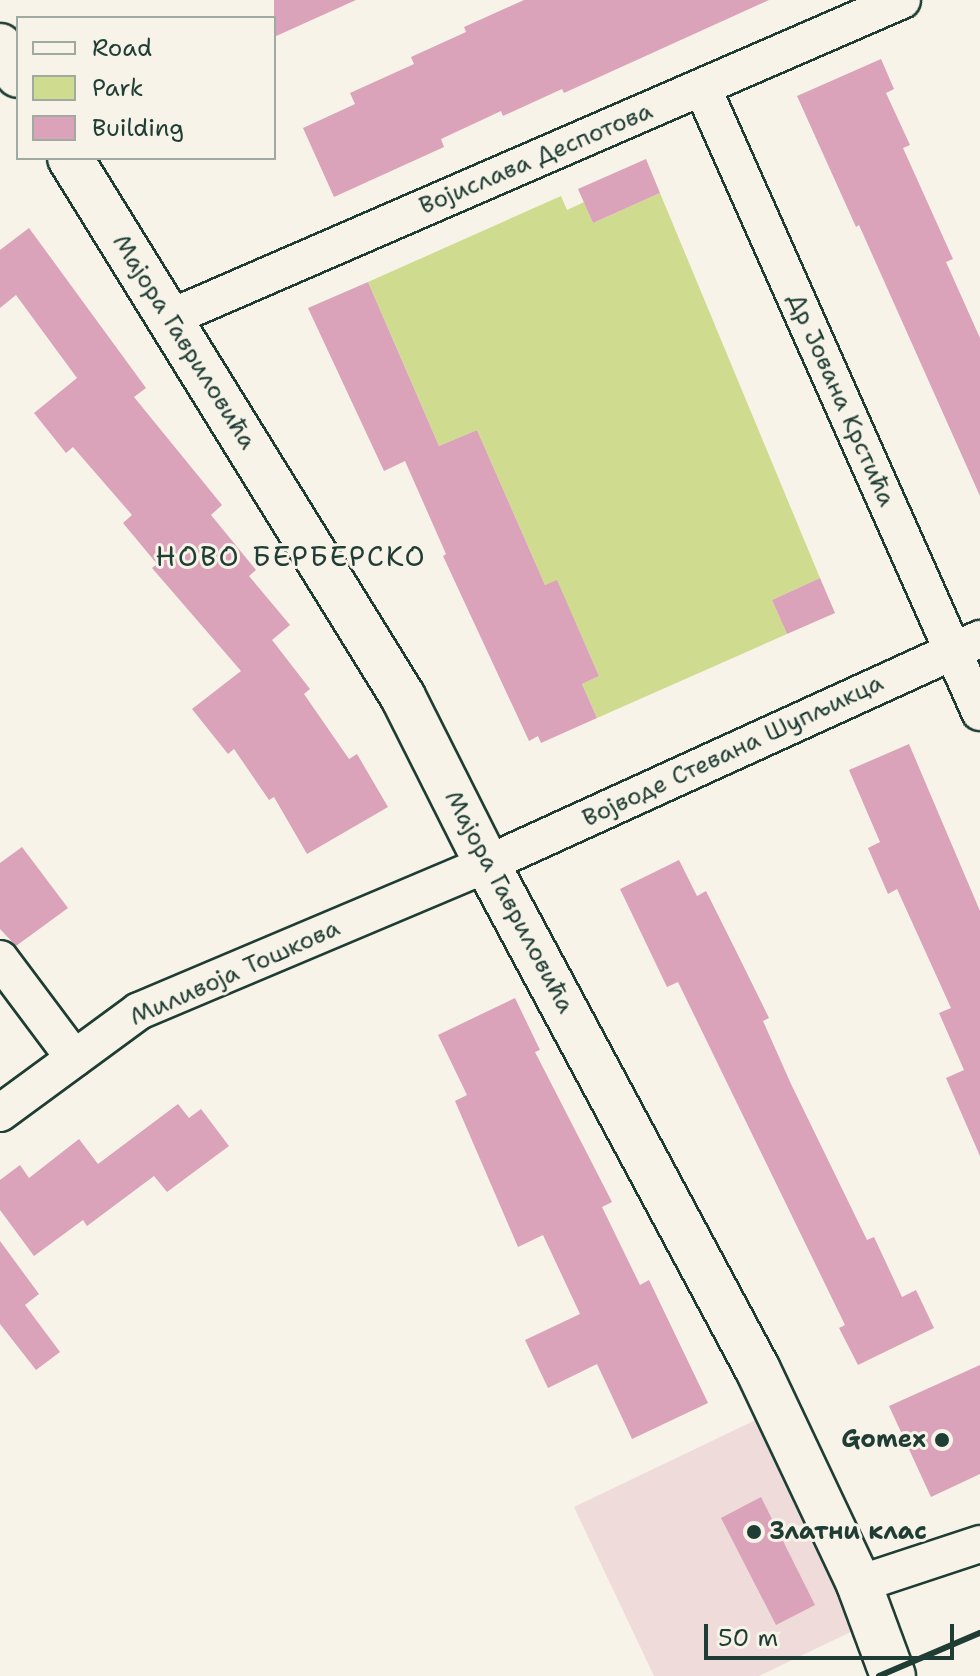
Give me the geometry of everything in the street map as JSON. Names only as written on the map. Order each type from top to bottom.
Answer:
[{"type":"street","name":"Војислава Деспотова","points":[[170,318],[902,0]]},
{"type":"street","points":[[0,46],[16,72]]},
{"type":"street","name":"Др Јована Крстића","points":[[702,87],[966,645],[980,712]]},
{"type":"street","name":"Мајора Гавриловића","points":[[71,160],[403,697],[487,864],[758,1370],[859,1584],[893,1676]]},
{"type":"street","name":"Војводе Стевана Шупљикца","points":[[487,864],[966,645]]},
{"type":"street","name":"Миливоја Тошкова","points":[[0,1113],[139,1011],[487,864]]},
{"type":"street","points":[[0,959],[74,1058]]},
{"type":"street","points":[[859,1584],[980,1544]]},
{"type":"shaded area","points":[[764,1416],[863,1626],[759,1676],[654,1676],[574,1507]]},
{"type":"green space","points":[[660,193],[820,578],[772,600],[787,634],[597,718],[582,684],[599,676],[557,581],[545,585],[477,430],[439,446],[368,282],[561,196],[567,210],[584,202],[593,223]]},
{"type":"building","points":[[274,0],[356,0],[276,36]]},
{"type":"building","points":[[524,0],[769,0],[564,93],[562,89],[503,116],[501,111],[441,139],[444,147],[334,197],[303,128],[355,104],[350,93],[414,64],[411,57],[466,32],[464,27]]},
{"type":"building","points":[[881,59],[894,89],[886,93],[910,145],[903,148],[953,259],[946,262],[980,338],[980,496],[859,225],[856,227],[797,96]]},
{"type":"building","points":[[646,159],[660,193],[593,223],[578,189]]},
{"type":"building","points":[[29,228],[146,388],[134,397],[222,505],[211,515],[256,570],[249,576],[290,625],[272,640],[310,689],[304,694],[349,759],[357,754],[388,807],[307,854],[274,797],[269,800],[234,749],[228,754],[192,709],[241,671],[152,568],[157,564],[123,523],[132,515],[73,447],[66,453],[34,413],[77,378],[16,295],[0,308],[0,250]]},
{"type":"building","points":[[368,282],[439,446],[477,430],[545,585],[557,580],[599,676],[582,684],[597,718],[541,743],[538,736],[529,741],[443,556],[446,554],[405,461],[384,471],[308,308]]},
{"type":"building","points":[[820,578],[835,613],[787,634],[772,600]]},
{"type":"building","points":[[909,744],[980,911],[980,1156],[946,1078],[964,1070],[939,1013],[951,1008],[897,889],[888,894],[868,848],[880,842],[849,770]]},
{"type":"building","points":[[22,847],[68,908],[16,946],[0,929],[0,863]]},
{"type":"building","points":[[679,860],[697,896],[706,891],[737,953],[769,1018],[763,1021],[791,1084],[867,1240],[874,1237],[902,1297],[916,1290],[934,1328],[858,1365],[839,1328],[845,1325],[678,982],[667,987],[620,889]]},
{"type":"building","points":[[515,998],[540,1050],[535,1052],[612,1202],[602,1207],[640,1285],[649,1280],[708,1403],[632,1439],[597,1364],[548,1388],[525,1340],[580,1314],[543,1235],[518,1247],[455,1101],[467,1095],[438,1035]]},
{"type":"building","points":[[178,1104],[189,1118],[201,1109],[229,1146],[167,1192],[154,1176],[87,1226],[83,1220],[34,1256],[0,1210],[0,1180],[20,1165],[29,1178],[79,1139],[98,1164]]},
{"type":"building","points":[[0,1241],[39,1294],[25,1305],[60,1352],[36,1370],[0,1324]]},
{"type":"building","name":"Gomex","points":[[980,1365],[980,1474],[931,1497],[889,1406]]},
{"type":"building","points":[[761,1497],[815,1605],[776,1625],[721,1518]]},
{"type":"railway","points":[[879,1676],[980,1633]]},
{"type":"place","name":"Gomex","points":[[942,1440]]},
{"type":"place","name":"Златни клас","points":[[754,1532]]},
{"type":"district","name":"НОВО БЕРБЕРСКО","points":[[291,556]]}]
